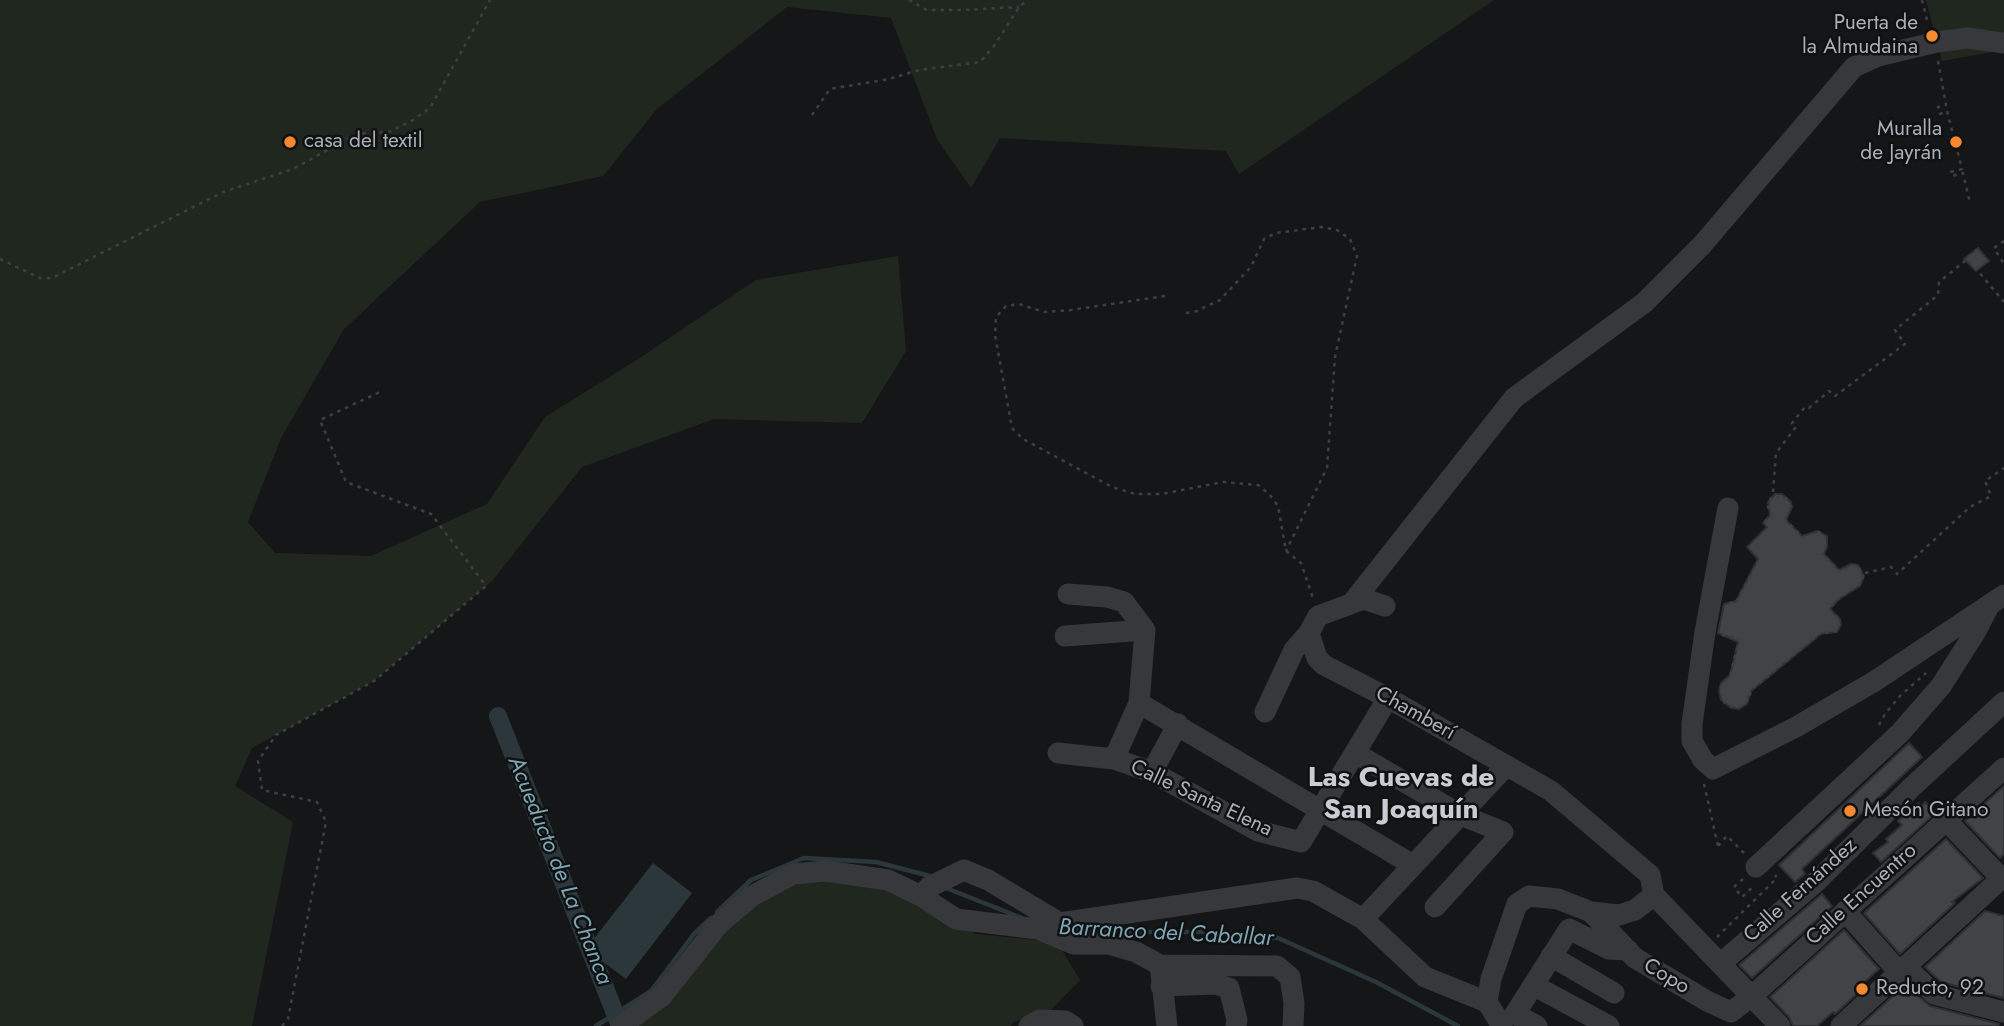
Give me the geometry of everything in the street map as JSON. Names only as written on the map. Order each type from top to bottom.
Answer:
[{"type":"street","points":[[1352,603],[1514,398],[1644,303],[1702,245],[1854,67],[1878,56],[1933,43],[1968,38],[2004,43]]},
{"type":"street","points":[[1728,508],[1705,632],[1692,724],[1692,741],[1703,760],[1713,769],[1796,727],[1875,681],[1997,599]]},
{"type":"street","points":[[1068,594],[1107,597],[1124,603],[1145,629],[1139,702],[1114,759]]},
{"type":"street","points":[[1265,712],[1294,650],[1314,625],[1364,598],[1385,606]]},
{"type":"street","points":[[1763,872],[1900,733],[1941,687],[1997,599]]},
{"type":"street","name":"Chamberí","points":[[1314,625],[1317,658],[1324,665],[1388,698],[1550,791],[1643,868],[1650,875],[1654,895],[1780,1026]]},
{"type":"street","points":[[1065,636],[1145,629]]},
{"type":"street","points":[[1320,811],[1388,698]]},
{"type":"street","points":[[1139,702],[1413,865]]},
{"type":"street","name":"Calle Fernández","points":[[1712,956],[1817,881],[1913,786],[2004,702]]},
{"type":"street","points":[[1152,772],[1178,724]]},
{"type":"street","name":"Calle Santa Elena","points":[[1058,753],[1114,759],[1152,772],[1258,831],[1301,842],[1320,811]]},
{"type":"street","points":[[1354,753],[1461,815],[1503,832],[1435,907]]},
{"type":"street","points":[[1363,919],[1506,766]]},
{"type":"street","name":"Calle Encuentro","points":[[1752,996],[2004,768]]},
{"type":"street","points":[[1841,1026],[2002,877],[1945,819]]},
{"type":"street","points":[[925,891],[964,870],[988,880],[1060,923],[1297,888],[1313,891],[1363,919],[1425,976],[1487,1002],[1508,1020],[1537,1026]]},
{"type":"street","points":[[621,1026],[662,996],[719,924],[752,896],[793,874],[827,871],[888,880],[925,891],[956,919],[1038,929],[1074,944],[1108,944],[1136,952],[1160,976],[1228,988],[1237,1020],[1236,1026]]},
{"type":"street","points":[[1487,1002],[1491,979],[1517,904],[1529,896],[1558,899],[1591,912],[1619,915],[1635,910],[1654,895]]},
{"type":"street","points":[[1981,896],[2004,902]]},
{"type":"street","points":[[1845,911],[1902,969],[1934,994],[2004,1012]]},
{"type":"street","name":"Copo","points":[[1591,912],[1635,958],[1695,994],[1731,1012],[1752,996]]},
{"type":"street","points":[[1508,1020],[1569,929],[1609,949],[1628,950]]},
{"type":"street","points":[[1551,956],[1614,993]]},
{"type":"street","points":[[1160,976],[1277,966],[1290,977],[1294,1003],[1293,1026]]},
{"type":"street","points":[[1160,976],[1167,1026]]},
{"type":"street","points":[[1533,985],[1609,1026]]},
{"type":"street","points":[[1029,1026],[1040,1020],[1065,1021],[1073,1026]]},
{"type":"path","points":[[0,259],[40,278],[52,278],[223,192],[293,169],[351,137],[388,132],[413,120],[430,108],[490,0]]},
{"type":"path","points":[[909,0],[928,10],[1019,6]]},
{"type":"path","points":[[812,115],[830,89],[890,79],[919,70],[980,62],[994,46],[1019,6],[1028,0]]},
{"type":"path","points":[[1923,0],[1946,104],[1938,107],[1940,114],[1947,111],[1962,169],[1951,172],[1952,176],[1964,173],[1970,203]]},
{"type":"path","points":[[1186,313],[1220,300],[1251,267],[1265,239],[1276,233],[1322,227],[1337,230],[1350,239],[1357,256],[1335,357],[1327,468],[1286,551]]},
{"type":"path","points":[[2004,241],[1994,248],[2004,264]]},
{"type":"path","points":[[1976,268],[1986,260],[1977,250],[1967,258],[2004,302]]},
{"type":"path","points":[[1773,492],[1776,453],[1796,427],[1792,422],[1805,407],[1809,408],[1829,391],[1835,396],[1905,344],[1895,330],[1938,296],[1939,282],[1965,261]]},
{"type":"path","points":[[1165,296],[1044,312],[1018,304],[1006,306],[996,317],[995,335],[1012,428],[1023,439],[1112,487],[1135,494],[1162,494],[1223,482],[1258,485],[1278,506],[1286,551],[1301,563],[1314,625]]},
{"type":"path","points":[[282,1026],[288,1019],[326,822],[317,802],[262,790],[258,761],[276,735],[374,681],[486,586],[431,514],[346,482],[320,420],[382,391]]},
{"type":"path","points":[[1865,573],[1891,567],[1897,573],[1970,506],[1992,496],[1985,481],[2004,468]]},
{"type":"path","points":[[1719,632],[1726,637],[1737,637],[1739,641],[1730,677],[1720,690],[1725,704],[1738,708],[1749,699],[1751,690],[1824,630],[1828,633],[1836,631],[1840,626],[1839,620],[1828,609],[1861,582],[1863,575],[1858,566],[1851,566],[1841,573],[1822,554],[1826,547],[1826,537],[1816,532],[1804,538],[1784,519],[1791,507],[1786,498],[1775,495],[1771,498],[1768,507],[1772,514],[1764,523],[1768,526]]},
{"type":"path","points":[[1722,606],[1736,603],[1759,560]]},
{"type":"path","points":[[1885,714],[1900,696]]},
{"type":"path","points":[[1702,774],[1718,846],[1727,836],[1763,872],[1777,878],[1712,956]]},
{"type":"path","points":[[1763,872],[1742,897],[1734,887],[1763,872]]},
{"type":"shaded area","points":[[0,0],[1494,0],[1239,174],[1226,151],[1000,138],[971,188],[937,139],[891,18],[787,7],[657,109],[603,176],[480,202],[344,329],[281,438],[248,522],[275,553],[371,556],[487,504],[545,417],[756,280],[898,256],[906,351],[862,423],[714,419],[582,467],[492,581],[374,681],[252,748],[235,786],[293,822],[252,1026],[0,1026]]},
{"type":"shaded area","points":[[1926,0],[2004,0],[2004,50],[1942,61]]},
{"type":"shaded area","points":[[653,863],[692,893],[626,979],[586,949]]},
{"type":"shaded area","points":[[798,880],[863,881],[907,894],[976,934],[1057,942],[1080,980],[1050,1011],[1013,1022],[1011,1026],[633,1026],[737,916]]},
{"type":"building","points":[[1978,248],[1989,261],[1976,271],[1964,259]]},
{"type":"building","points":[[1775,494],[1782,494],[1791,502],[1792,507],[1786,520],[1802,536],[1818,531],[1827,536],[1824,554],[1839,570],[1851,564],[1858,565],[1864,576],[1860,586],[1839,599],[1830,609],[1840,619],[1841,625],[1837,632],[1821,634],[1751,691],[1747,704],[1739,709],[1731,708],[1721,700],[1719,690],[1721,683],[1730,675],[1738,642],[1718,633],[1724,604],[1736,601],[1758,559],[1747,547],[1767,527],[1763,523],[1770,515],[1768,502]]},
{"type":"building","name":"Mesón Gitano","points":[[1909,743],[1922,757],[1802,869],[1805,874],[1795,882],[1779,865]]},
{"type":"building","points":[[2004,786],[2004,854],[2000,858],[1965,821]]},
{"type":"building","points":[[1925,802],[1934,812],[1933,815],[1881,862],[1873,853],[1888,842],[1886,839],[1902,825],[1898,821],[1918,803],[1922,806]]},
{"type":"building","points":[[1946,839],[1983,878],[1952,902],[1955,903],[1900,954],[1864,913]]},
{"type":"building","points":[[1822,894],[1832,906],[1752,978],[1739,965]]},
{"type":"building","points":[[1985,911],[2004,916],[2004,998],[1941,982],[1925,967]]},
{"type":"building","points":[[1844,930],[1879,969],[1835,1014],[1833,1012],[1817,1026],[1793,1026],[1789,1017],[1770,997]]},
{"type":"building","points":[[1905,985],[1930,1006],[1999,1024],[1860,1026]]},
{"type":"waterway","name":"Acueducto de La Chanca","points":[[498,716],[620,1026]]},
{"type":"waterway","name":"Barranco del Caballar","points":[[717,912],[751,880],[804,858],[876,862],[930,876]]},
{"type":"waterway","name":"Barranco del Caballar","points":[[946,888],[1022,918]]},
{"type":"waterway","name":"Barranco del Caballar","points":[[596,1026],[651,991],[694,934],[711,918]]},
{"type":"waterway","name":"Barranco del Caballar","points":[[1071,932],[1208,932],[1278,938],[1376,982],[1458,1026]]},
{"type":"place","name":"Puerta de la Almudaina","points":[[1932,36]]},
{"type":"place","name":"casa del textil","points":[[290,142]]},
{"type":"place","name":"Muralla de Jayrán","points":[[1956,142]]},
{"type":"place","name":"Mesón Gitano","points":[[1850,811]]},
{"type":"place","name":"Reducto, 92","points":[[1862,989]]},
{"type":"district","name":"Las Cuevas de San Joaquín","points":[[1401,795]]}]
